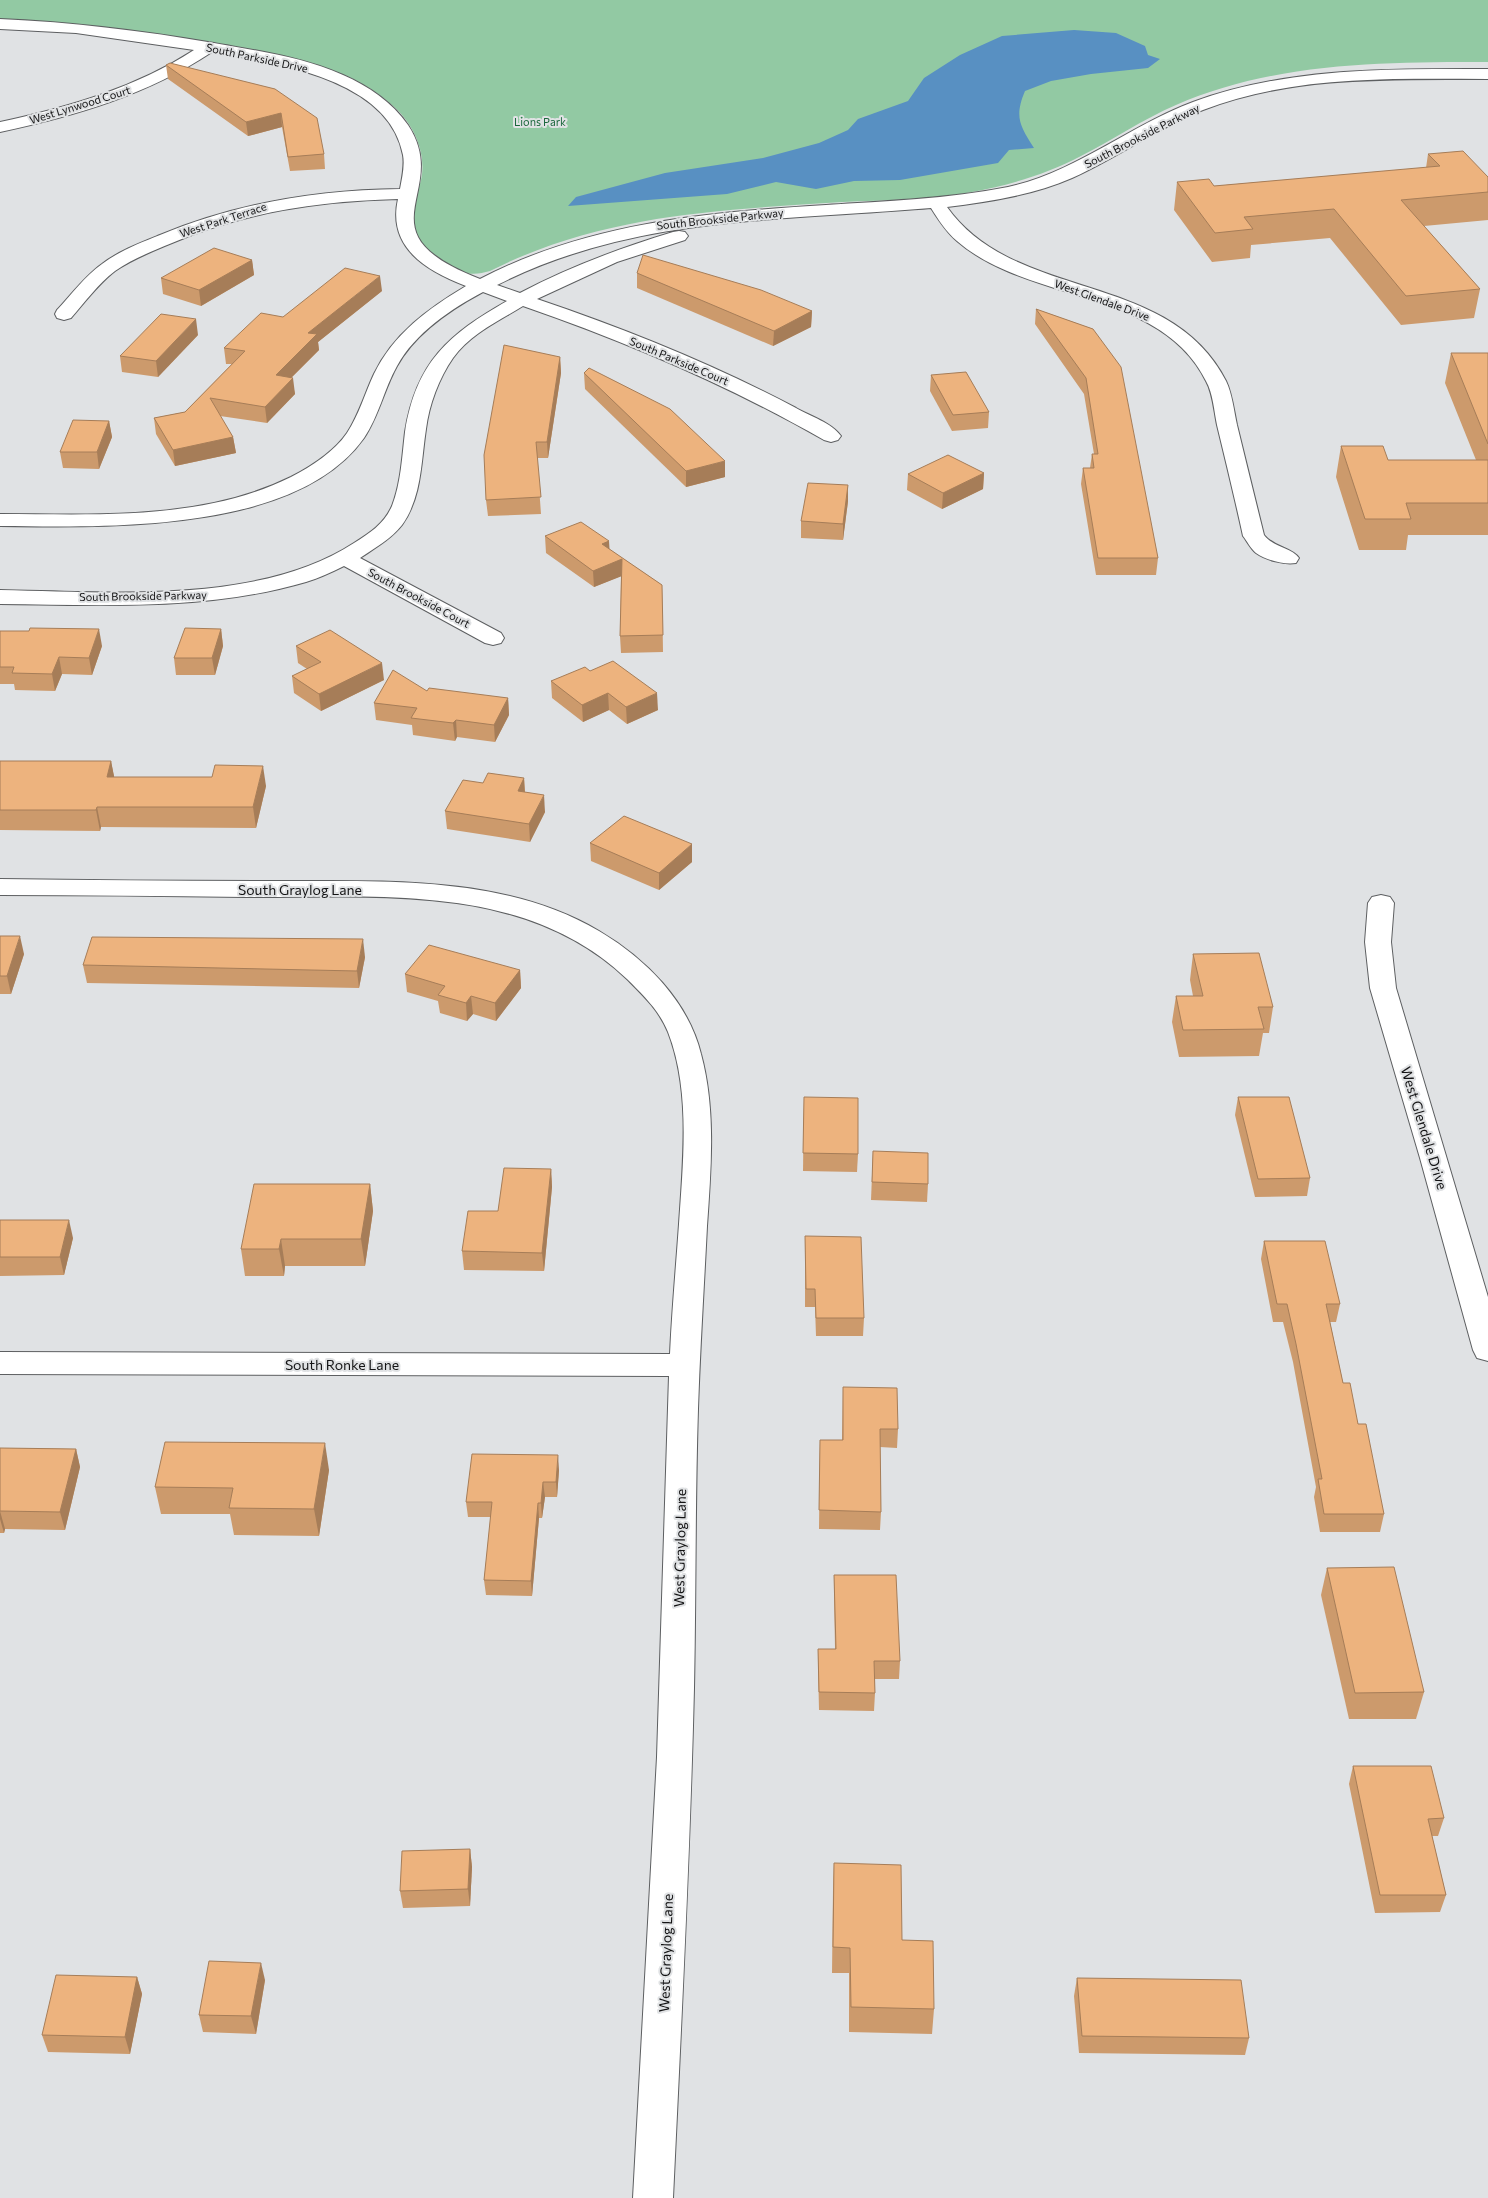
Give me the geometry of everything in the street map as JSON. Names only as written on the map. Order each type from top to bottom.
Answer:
[{"type":"street","name":"South Parkside Drive","points":[[0,24],[61,26],[119,32],[209,47],[281,60],[318,71],[349,84],[374,98],[397,121],[408,140],[412,167],[402,213],[410,244],[434,264],[482,286],[521,299]]},
{"type":"street","name":"West Lynwood Court","points":[[0,127],[72,110],[129,91],[174,70],[209,47]]},
{"type":"street","name":"South Brookside Parkway","points":[[0,520],[159,519],[220,509],[252,500],[292,485],[320,469],[348,446],[365,422],[380,381],[391,360],[412,334],[436,314],[482,286],[565,249],[638,228],[700,219],[936,203],[993,195],[1038,185],[1073,171],[1190,110],[1250,89],[1360,76],[1488,74]]},
{"type":"street","name":"West Park Terrace","points":[[64,314],[103,272],[130,255],[211,222],[260,207],[310,198],[362,194],[407,194]]},
{"type":"street","name":"West Glendale Drive","points":[[936,203],[965,239],[988,254],[1016,268],[1133,309],[1165,325],[1194,347],[1211,368],[1217,382],[1254,536],[1263,548],[1288,558]]},
{"type":"street","name":"South Brookside Parkway","points":[[0,597],[165,597],[220,593],[268,585],[301,576],[344,558],[382,534],[391,524],[406,498],[411,476],[415,434],[420,409],[437,370],[448,351],[482,322],[521,299],[581,269],[656,243],[711,228],[829,210]]},
{"type":"street","name":"South Parkside Court","points":[[521,299],[606,330],[705,371],[782,409],[831,436]]},
{"type":"street","name":"South Brookside Court","points":[[344,558],[493,638]]},
{"type":"street","name":"South Graylog Lane","points":[[0,887],[398,890],[455,894],[493,900],[552,918],[591,938]]},
{"type":"street","name":"West Glendale Drive","points":[[1381,903],[1378,942],[1383,988],[1434,1158],[1488,1350]]},
{"type":"street","name":"West Graylog Lane","points":[[591,938],[627,962],[666,1004],[679,1027],[692,1075],[696,1129],[695,1188],[684,1366],[679,1612],[663,2017],[653,2198]]},
{"type":"street","name":"South Ronke Lane","points":[[0,1363],[684,1366]]},
{"type":"green space","name":"Lions Park","points":[[0,0],[1488,0],[1488,62],[1369,64],[1290,72],[1251,80],[1213,91],[1176,105],[1068,162],[1028,178],[1000,186],[940,197],[751,208],[662,218],[575,237],[533,252],[490,271],[473,274],[445,262],[430,251],[414,232],[412,220],[422,170],[422,160],[417,140],[407,121],[393,106],[355,80],[334,71],[289,58],[194,40],[84,25],[0,19]]},
{"type":"water","points":[[1074,30],[1116,33],[1145,46],[1148,55],[1160,59],[1148,68],[1091,74],[1051,81],[1025,91],[1019,115],[1022,127],[1034,148],[1009,150],[998,163],[900,180],[854,181],[816,189],[776,182],[727,194],[568,206],[576,197],[665,173],[763,158],[819,143],[848,130],[858,119],[908,101],[924,78],[960,55],[1002,36]]},
{"type":"building","points":[[170,63],[275,89],[317,118],[324,154],[288,157],[281,113],[246,122],[166,65]]},
{"type":"building","points":[[1463,151],[1488,177],[1488,192],[1401,200],[1480,289],[1406,296],[1334,209],[1244,217],[1253,229],[1215,233],[1177,182],[1209,179],[1214,186],[1440,166],[1428,154]]},
{"type":"building","points":[[214,248],[252,260],[199,290],[161,278]]},
{"type":"building","points":[[643,255],[761,290],[812,311],[774,331],[637,273]]},
{"type":"building","points":[[345,268],[380,276],[308,333],[317,334],[276,375],[293,378],[265,407],[210,398],[233,437],[173,450],[154,418],[185,412],[245,351],[224,348],[261,313],[283,317]]},
{"type":"building","points":[[1036,309],[1093,329],[1121,367],[1158,558],[1098,558],[1083,468],[1094,468],[1092,454],[1098,454],[1086,378]]},
{"type":"building","points":[[161,314],[196,319],[156,361],[120,356]]},
{"type":"building","points":[[504,345],[560,357],[547,442],[536,442],[541,497],[486,500],[484,455]]},
{"type":"building","points":[[1451,353],[1488,353],[1488,444]]},
{"type":"building","points":[[589,368],[670,409],[725,461],[686,471],[584,373]]},
{"type":"building","points":[[966,372],[989,412],[953,415],[931,375]]},
{"type":"building","points":[[73,420],[109,421],[97,452],[60,452]]},
{"type":"building","points":[[1341,446],[1383,446],[1388,460],[1488,460],[1488,503],[1406,503],[1411,519],[1365,519]]},
{"type":"building","points":[[948,455],[984,473],[943,493],[908,474]]},
{"type":"building","points":[[808,483],[848,485],[843,524],[801,521]]},
{"type":"building","points":[[581,522],[609,541],[602,544],[662,585],[663,635],[620,636],[622,559],[593,571],[545,536]]},
{"type":"building","points":[[30,628],[99,629],[89,658],[59,657],[52,674],[12,673],[14,667],[0,667],[0,631],[29,631]]},
{"type":"building","points":[[185,628],[221,629],[212,658],[174,658]]},
{"type":"building","points":[[330,630],[382,663],[319,694],[292,676],[321,662],[296,646]]},
{"type":"building","points":[[613,661],[657,693],[626,707],[608,693],[582,705],[551,681],[585,667],[590,671]]},
{"type":"building","points":[[393,670],[427,691],[429,688],[508,698],[494,725],[456,720],[453,723],[411,718],[417,708],[374,703]]},
{"type":"building","points":[[0,761],[111,761],[107,777],[212,777],[215,765],[263,766],[253,807],[97,807],[96,810],[0,810]]},
{"type":"building","points":[[488,773],[524,778],[518,791],[544,795],[529,824],[445,811],[463,780],[483,783]]},
{"type":"building","points":[[624,816],[692,844],[659,873],[590,843]]},
{"type":"building","points":[[0,936],[20,936],[7,976],[0,976]]},
{"type":"building","points":[[92,937],[363,939],[357,971],[83,965]]},
{"type":"building","points":[[429,945],[520,970],[495,1003],[471,996],[466,1003],[438,995],[445,986],[405,974]]},
{"type":"building","points":[[1259,953],[1273,1007],[1258,1007],[1264,1029],[1183,1030],[1176,996],[1203,996],[1193,954]]},
{"type":"building","points":[[804,1097],[858,1098],[858,1154],[803,1153]]},
{"type":"building","points":[[1238,1097],[1289,1097],[1310,1178],[1258,1179]]},
{"type":"building","points":[[873,1151],[928,1153],[928,1184],[872,1182]]},
{"type":"building","points":[[504,1168],[551,1169],[542,1253],[462,1251],[468,1211],[498,1211]]},
{"type":"building","points":[[254,1184],[370,1184],[361,1239],[281,1239],[279,1249],[241,1249]]},
{"type":"building","points":[[0,1220],[69,1220],[60,1257],[0,1257]]},
{"type":"building","points":[[805,1236],[861,1237],[864,1318],[816,1318],[815,1289],[806,1289]]},
{"type":"building","points":[[1264,1241],[1325,1241],[1340,1304],[1326,1304],[1343,1383],[1350,1383],[1358,1424],[1366,1424],[1384,1514],[1324,1514],[1318,1479],[1322,1479],[1296,1344],[1287,1304],[1277,1304]]},
{"type":"building","points":[[843,1387],[897,1388],[898,1429],[880,1429],[881,1512],[819,1510],[820,1440],[843,1440]]},
{"type":"building","points":[[165,1442],[325,1443],[314,1509],[229,1508],[233,1488],[155,1487]]},
{"type":"building","points":[[0,1448],[76,1449],[60,1512],[0,1511]]},
{"type":"building","points":[[472,1454],[558,1455],[556,1482],[543,1482],[541,1503],[538,1503],[531,1581],[484,1580],[492,1502],[466,1502]]},
{"type":"building","points":[[1394,1567],[1424,1692],[1355,1693],[1327,1568]]},
{"type":"building","points":[[834,1575],[896,1575],[900,1661],[874,1661],[875,1693],[819,1692],[818,1649],[836,1649]]},
{"type":"building","points":[[1353,1766],[1431,1766],[1444,1818],[1428,1819],[1446,1895],[1380,1895]]},
{"type":"building","points":[[470,1849],[468,1889],[400,1891],[402,1851]]},
{"type":"building","points":[[834,1863],[901,1865],[902,1940],[933,1941],[934,2009],[851,2007],[850,1948],[833,1947]]},
{"type":"building","points":[[209,1961],[261,1963],[251,2016],[199,2015]]},
{"type":"building","points":[[56,1975],[137,1977],[125,2037],[42,2035]]},
{"type":"building","points":[[1077,1978],[1241,1980],[1249,2038],[1082,2036]]}]
